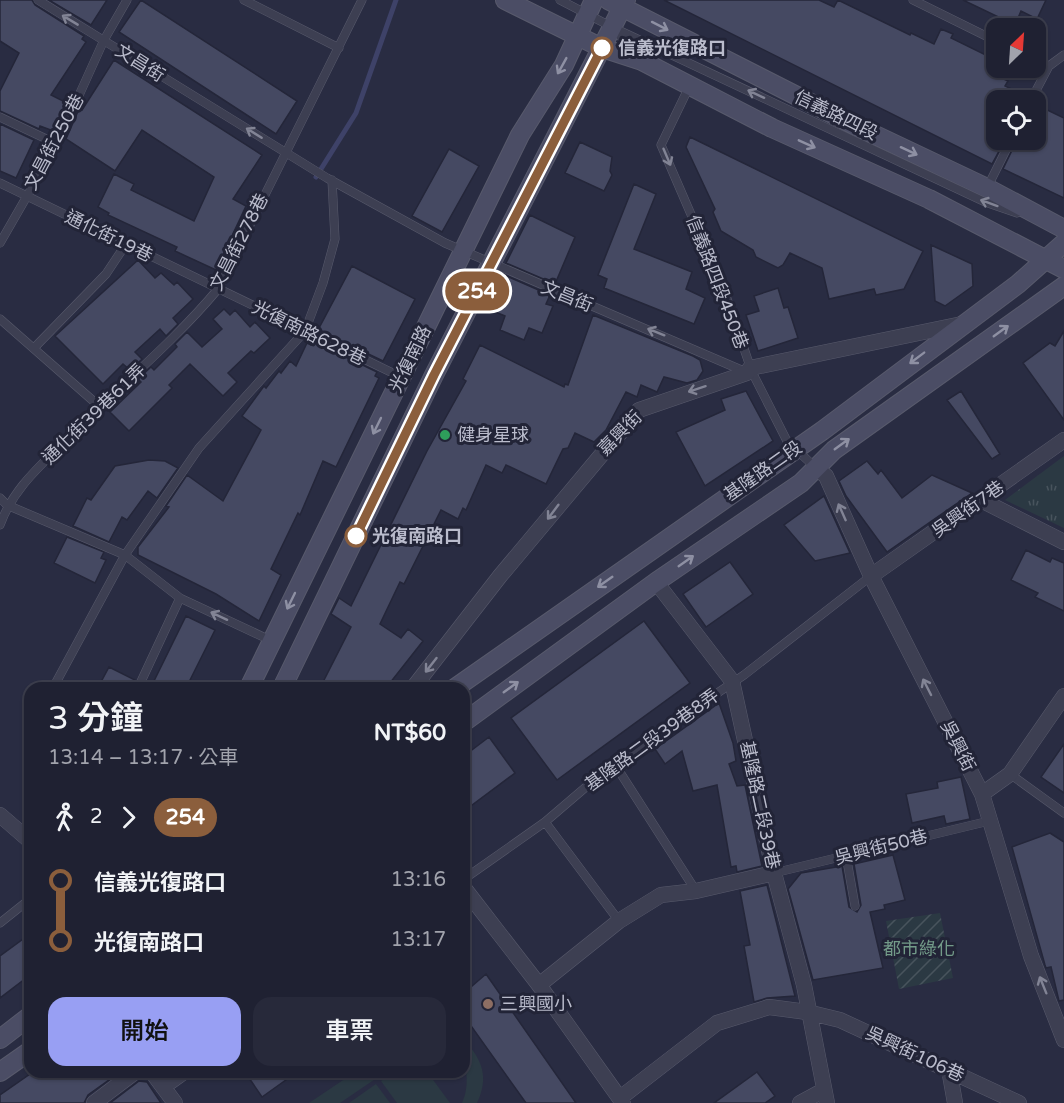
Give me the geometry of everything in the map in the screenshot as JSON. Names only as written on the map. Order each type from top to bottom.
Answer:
[{"type":"main road","name":"信義路四段","points":[[506,0],[602,48],[642,62],[772,128],[929,199],[1064,269]]},
{"type":"main road","name":"信義路四段","points":[[618,2],[844,120],[987,188],[1064,230]]},
{"type":"main road","name":"光復南路","points":[[285,682],[490,265],[602,48],[612,27],[618,2]]},
{"type":"main road","name":"光復南路","points":[[252,682],[520,135],[564,65],[590,7]]},
{"type":"main road","name":"基隆路二段","points":[[464,682],[822,431],[1018,284],[1064,243]]},
{"type":"main road","name":"基隆路二段","points":[[470,718],[656,582],[801,483],[834,450],[1064,286]]},
{"type":"main road","points":[[0,1039],[24,1021]]},
{"type":"main road","points":[[0,1072],[24,1055]]},
{"type":"street","name":"嘉興街","points":[[418,682],[500,576],[639,410],[749,370],[962,324]]},
{"type":"street","name":"吳興街7巷","points":[[871,576],[1064,440]]},
{"type":"street","name":"吳興街","points":[[816,468],[826,476],[871,576],[982,794],[1031,956],[1064,1040]]},
{"type":"street","points":[[981,500],[1064,542]]},
{"type":"street","name":"基隆路二段39巷","points":[[656,582],[732,681],[774,873],[804,985],[807,1012],[826,1097]]},
{"type":"street","points":[[982,794],[1010,774],[1064,696]]},
{"type":"street","points":[[0,815],[24,836]]},
{"type":"street","points":[[539,985],[619,921],[661,895],[696,891],[774,873]]},
{"type":"street","points":[[470,896],[539,985],[622,1101]]},
{"type":"street","name":"吳興街106巷","points":[[622,1101],[717,1023],[769,1007],[807,1012],[840,1020],[1019,1103]]},
{"type":"street","points":[[949,1070],[955,1103]]},
{"type":"street","points":[[94,1103],[127,1078]]},
{"type":"street","points":[[156,1078],[175,1103]]},
{"type":"street","points":[[163,1087],[176,1078]]},
{"type":"street","points":[[800,1103],[826,1097]]},
{"type":"lane","name":"文昌街","points":[[38,0],[329,179],[463,251],[490,265],[749,370]]},
{"type":"lane","name":"文昌街250巷","points":[[0,243],[57,144],[104,40],[127,0]]},
{"type":"lane","points":[[244,0],[339,48]]},
{"type":"lane","name":"文昌街278巷","points":[[185,328],[218,289],[362,0]]},
{"type":"lane","name":"信義路四段","points":[[560,0],[590,7],[612,27],[642,62]]},
{"type":"lane","points":[[913,0],[986,36]]},
{"type":"lane","points":[[612,27],[985,202],[1064,230]]},
{"type":"lane","points":[[1036,90],[1049,66],[1064,55]]},
{"type":"lane","name":"信義路四段450巷","points":[[689,85],[661,144],[725,293],[749,370],[787,441],[816,468]]},
{"type":"lane","points":[[0,117],[57,144]]},
{"type":"lane","points":[[987,188],[1006,150]]},
{"type":"lane","points":[[56,682],[125,555],[199,448],[305,331],[323,283],[335,239],[329,179]]},
{"type":"lane","name":"通化街19巷","points":[[0,183],[218,289]]},
{"type":"lane","points":[[34,348],[106,274],[126,244]]},
{"type":"lane","name":"光復南路628巷","points":[[218,289],[401,377]]},
{"type":"lane","points":[[0,319],[99,406]]},
{"type":"lane","name":"通化街39巷61弄","points":[[0,525],[7,505],[19,487],[99,406],[185,328]]},
{"type":"lane","points":[[0,498],[7,505],[125,555],[180,598],[272,640]]},
{"type":"lane","name":"基隆路二段39巷8弄","points":[[470,875],[545,822],[614,763],[732,681],[871,576]]},
{"type":"lane","points":[[141,682],[180,598]]},
{"type":"lane","points":[[614,763],[696,891]]},
{"type":"lane","points":[[1010,774],[1064,813]]},
{"type":"lane","name":"吳興街50巷","points":[[774,873],[988,820]]},
{"type":"lane","points":[[545,822],[619,921]]},
{"type":"lane","points":[[846,855],[855,906]]},
{"type":"lane","points":[[0,923],[24,904]]},
{"type":"green space","points":[[1064,456],[1064,528],[1005,500]]},
{"type":"green space","name":"都市綠化","points":[[940,913],[953,978],[899,989],[886,921]]},
{"type":"green space","points":[[470,1046],[480,1062],[483,1077],[481,1094],[477,1103],[462,1103],[467,1080],[470,1078]]},
{"type":"green space","points":[[346,1078],[377,1078],[340,1103],[309,1103]]},
{"type":"green space","points":[[385,1078],[432,1078],[450,1103],[397,1103],[381,1081]]},
{"type":"green space","points":[[376,1084],[390,1103],[349,1103]]},
{"type":"building","points":[[0,0],[32,0],[35,5],[84,36],[82,39],[86,42],[51,95],[69,104],[56,132],[40,126],[39,129],[0,111],[0,91],[19,53],[0,41]]},
{"type":"building","points":[[49,0],[107,0],[91,25]]},
{"type":"building","points":[[141,0],[297,101],[276,134],[119,32]]},
{"type":"building","points":[[664,0],[819,0],[834,7],[838,0],[910,35],[911,33],[934,44],[941,29],[953,34],[951,38],[986,55],[986,78],[1002,78],[1008,81],[1005,86],[1013,90],[986,90],[986,150],[1000,150],[992,164]]},
{"type":"building","points":[[963,0],[1046,0],[1037,18],[1021,11],[1018,18],[1000,18]]},
{"type":"building","points":[[114,60],[262,155],[233,199],[246,206],[216,270],[175,251],[177,247],[108,215],[109,213],[98,207],[114,174],[134,184],[131,190],[194,221],[214,177],[142,130],[115,171],[66,139],[79,109],[82,110]]},
{"type":"building","points":[[1046,109],[1064,118],[1064,198],[1003,169],[1012,150],[1046,150]]},
{"type":"building","points":[[0,124],[34,140],[16,178],[0,171]]},
{"type":"building","points":[[690,137],[923,251],[904,289],[876,295],[874,289],[829,299],[822,268],[790,253],[783,265],[778,268],[756,257],[753,250],[721,231],[713,212],[715,209],[686,147]]},
{"type":"building","points":[[580,142],[612,157],[610,171],[612,175],[604,191],[565,173]]},
{"type":"building","points":[[449,149],[479,166],[442,232],[412,216]]},
{"type":"building","points":[[634,184],[656,194],[634,249],[692,272],[686,289],[705,298],[694,324],[604,288],[607,279],[598,275]]},
{"type":"building","points":[[530,215],[575,237],[555,284],[506,263]]},
{"type":"building","points":[[931,245],[972,264],[973,286],[945,306],[935,301]]},
{"type":"building","points":[[138,260],[155,278],[161,273],[174,285],[177,282],[193,299],[173,318],[178,324],[166,336],[160,329],[135,352],[142,359],[139,362],[130,370],[123,364],[103,384],[55,336]]},
{"type":"building","points":[[352,266],[415,299],[383,361],[318,330]]},
{"type":"building","points":[[502,274],[550,295],[546,304],[553,306],[542,333],[529,328],[524,340],[500,330],[505,316],[483,307],[494,282],[498,283]]},
{"type":"building","points":[[778,288],[784,308],[788,307],[798,338],[758,351],[746,315],[759,311],[754,296]]},
{"type":"building","points":[[224,309],[230,315],[235,310],[250,327],[255,322],[270,338],[254,353],[251,351],[228,373],[237,382],[223,396],[190,364],[169,385],[172,388],[129,431],[110,412],[141,382],[138,379],[151,367],[154,370],[177,347],[175,344],[187,332],[202,347],[222,329],[213,319]]},
{"type":"building","points":[[593,315],[693,356],[700,360],[703,371],[697,380],[687,383],[664,377],[657,392],[641,385],[637,397],[626,392],[606,430],[594,442],[575,433],[568,448],[563,449],[546,484],[506,465],[502,473],[486,465],[466,510],[463,508],[458,519],[441,510],[404,584],[400,582],[380,624],[401,638],[408,629],[423,641],[391,682],[323,682],[351,627],[331,614],[339,598],[351,606],[427,451],[466,381],[463,379],[480,345],[564,387],[565,384],[568,385]]},
{"type":"building","points":[[1064,331],[1064,420],[1023,363],[1050,343],[1055,346]]},
{"type":"building","points":[[313,341],[377,372],[375,376],[379,378],[336,467],[323,461],[300,515],[298,513],[271,569],[281,575],[259,621],[216,594],[138,555],[138,547],[169,507],[166,506],[187,475],[223,501],[261,430],[242,416],[264,386],[266,388],[279,371],[281,373],[290,361],[296,366],[307,343],[311,345]]},
{"type":"building","points":[[746,391],[773,441],[705,486],[676,432],[725,410],[721,399]]},
{"type":"building","points":[[961,391],[1000,454],[992,459],[947,400]]},
{"type":"building","points":[[149,460],[165,461],[178,468],[157,498],[148,491],[127,520],[122,517],[109,542],[73,526],[87,498],[91,500],[115,466]]},
{"type":"building","points":[[867,461],[878,474],[881,470],[902,498],[932,475],[972,493],[887,552],[846,496],[839,481]]},
{"type":"building","points":[[824,496],[850,553],[815,561],[784,525]]},
{"type":"building","points":[[67,537],[104,552],[101,558],[106,560],[95,583],[54,563]]},
{"type":"building","points":[[1026,550],[1050,562],[1052,558],[1064,563],[1064,611],[1035,597],[1038,593],[1011,580]]},
{"type":"building","points":[[730,562],[753,594],[706,627],[683,594]]},
{"type":"building","points":[[186,616],[215,630],[189,682],[153,682]]},
{"type":"building","points":[[644,621],[690,683],[557,780],[511,718]]},
{"type":"building","points":[[109,667],[135,680],[134,682],[101,682]]},
{"type":"building","points":[[719,703],[733,743],[736,761],[729,764],[737,786],[745,785],[762,866],[737,872],[736,866],[731,867],[717,785],[693,791],[682,751],[665,764],[655,749]]},
{"type":"building","points":[[489,737],[515,773],[470,807],[470,751]]},
{"type":"building","points":[[1064,744],[1064,793],[1041,777]]},
{"type":"building","points":[[961,777],[970,819],[946,824],[944,816],[912,823],[906,794],[938,788],[937,782]]},
{"type":"building","points":[[1050,833],[1064,842],[1064,1000],[1059,1001],[1051,967],[1046,968],[1045,965],[1012,847]]},
{"type":"building","points":[[893,855],[905,900],[884,905],[885,909],[870,912],[883,968],[813,980],[788,889],[801,873],[842,866],[849,907],[857,912],[861,905],[854,864]]},
{"type":"building","points":[[767,885],[795,996],[767,998],[754,1002],[744,946],[750,945],[740,891]]},
{"type":"building","points":[[24,938],[24,980],[0,998],[0,956]]},
{"type":"building","points":[[486,974],[576,1103],[526,1103],[470,1024],[470,988]]},
{"type":"building","points":[[757,1072],[775,1096],[765,1103],[714,1103]]},
{"type":"building","points":[[24,1078],[112,1078],[88,1095],[84,1103],[0,1103],[0,1095]]},
{"type":"building","points":[[249,1078],[289,1078],[262,1097]]},
{"type":"building","points":[[139,1081],[147,1082],[161,1103],[110,1103]]},
{"type":"waterway","points":[[316,177],[356,113],[396,0]]},
{"type":"bus line","name":"254","points":[[356,536],[434,375],[602,48]]},
{"type":"place","name":"信義光復路口","points":[[602,48]]},
{"type":"place","name":"健身星球","points":[[445,435]]},
{"type":"place","name":"光復南路口","points":[[356,536]]},
{"type":"place","name":"三興國小","points":[[488,1004]]}]
